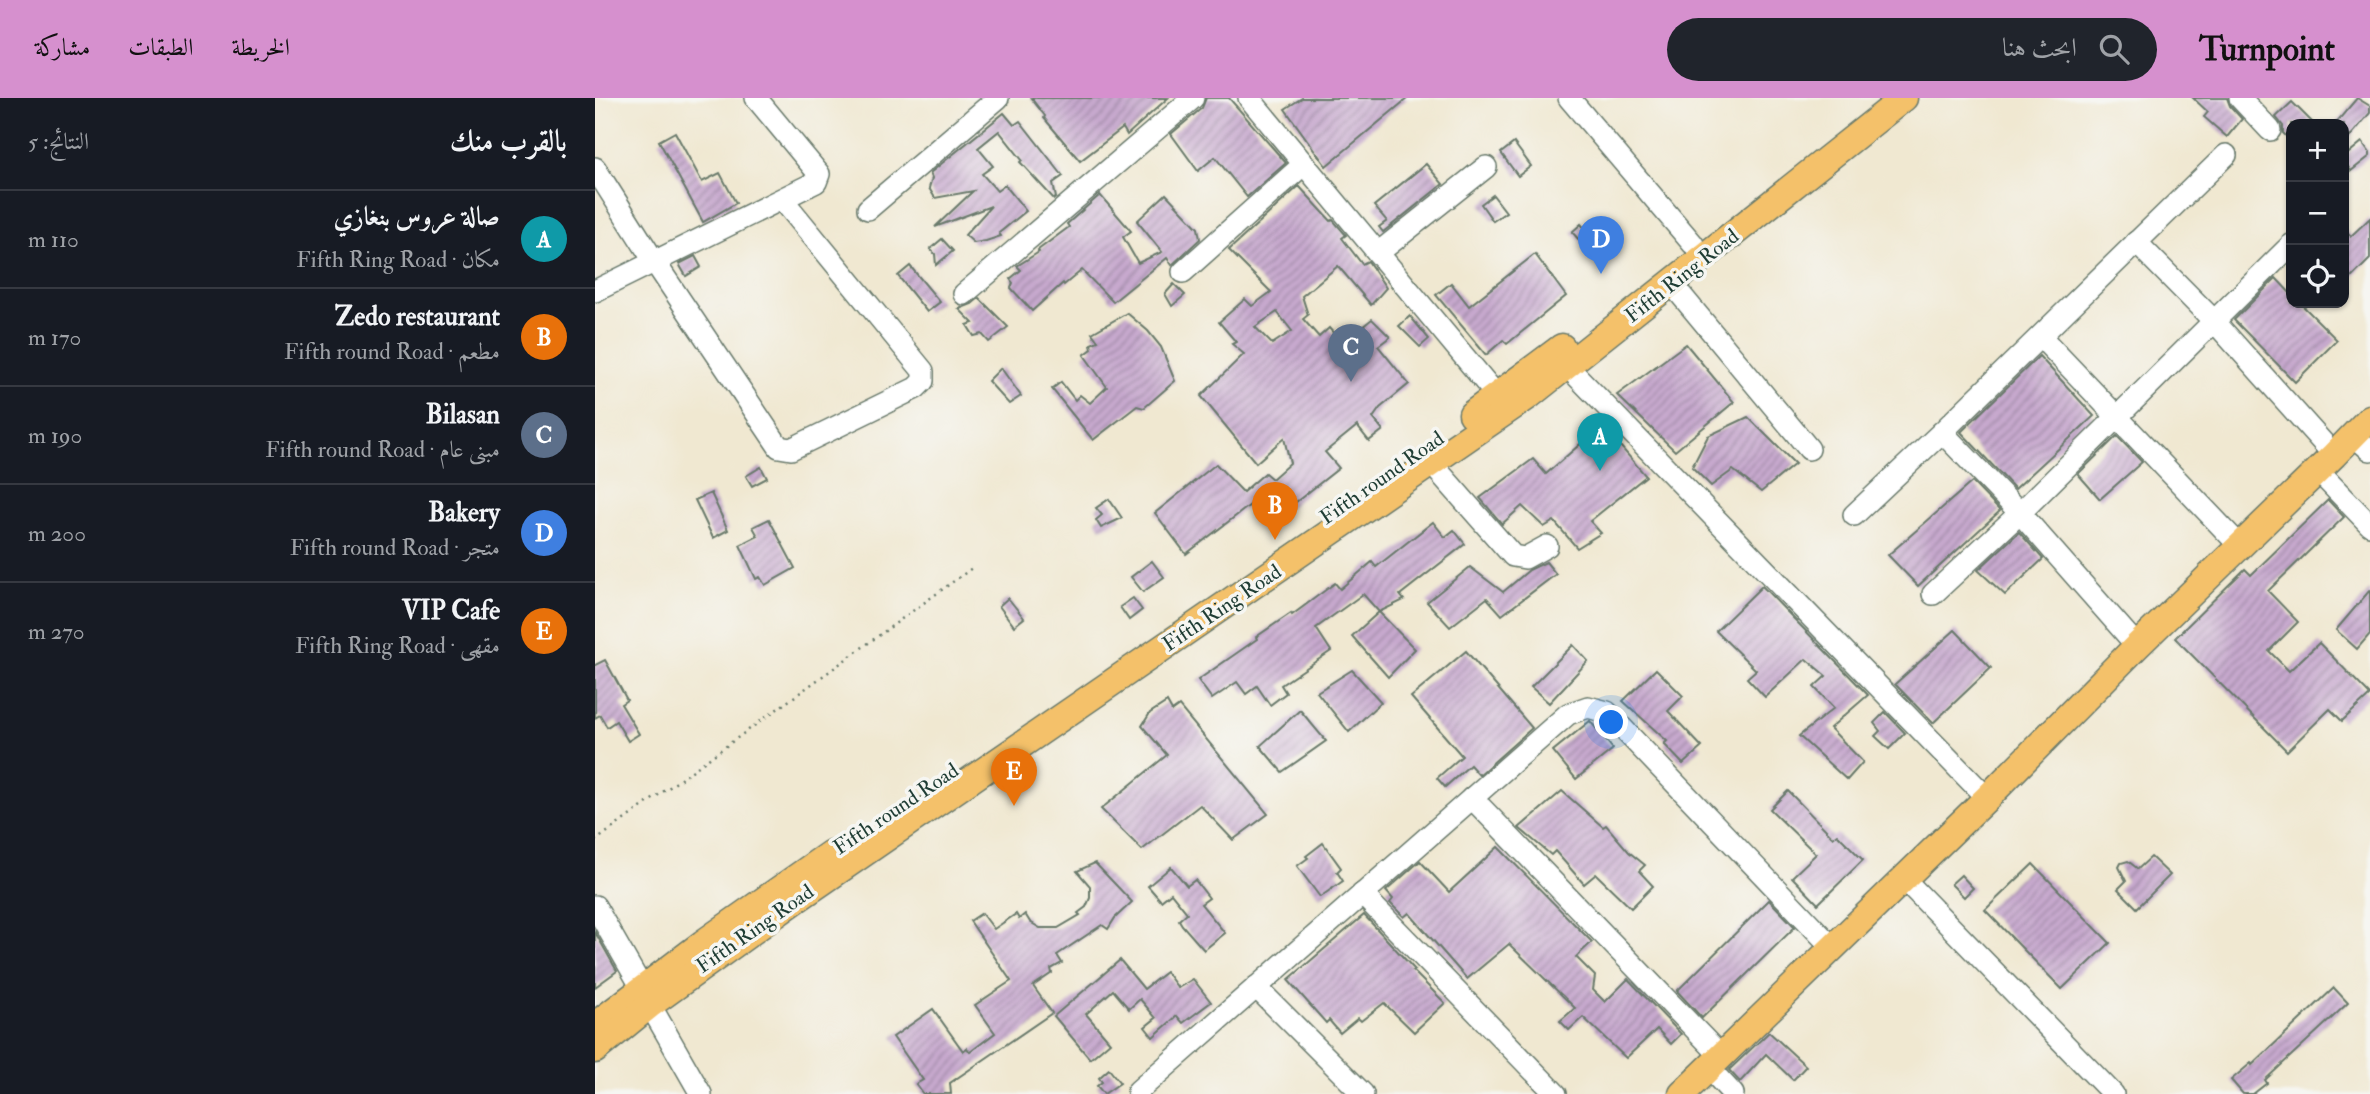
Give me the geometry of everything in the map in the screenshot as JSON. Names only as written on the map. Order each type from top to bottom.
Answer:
[{"type":"main road","name":"Fifth round Road","points":[[595,1025],[646,996],[765,899],[1207,599],[1497,396],[1693,244],[1740,218],[1876,98]]},
{"type":"main road","name":"Fifth Ring Road","points":[[595,1050],[646,996],[859,856],[1432,464],[1567,366],[1672,284],[1740,218],[1904,98]]},
{"type":"main road","points":[[1682,1094],[1987,798],[2240,545],[2326,463],[2364,434]]},
{"type":"street","points":[[595,291],[816,182],[818,174],[756,98]]},
{"type":"street","points":[[867,209],[998,98]]},
{"type":"street","points":[[964,294],[1193,98]]},
{"type":"street","points":[[1249,98],[1497,396]]},
{"type":"street","points":[[1569,98],[1693,244]]},
{"type":"street","points":[[2240,98],[2270,130]]},
{"type":"street","points":[[1854,515],[2041,337],[2226,155]]},
{"type":"street","points":[[1184,272],[1304,164]]},
{"type":"street","points":[[1378,253],[1486,167]]},
{"type":"street","points":[[595,168],[779,447],[790,449],[916,388],[923,381],[923,371],[783,200]]},
{"type":"street","points":[[2136,242],[2214,321],[2326,463],[2370,525]]},
{"type":"street","points":[[1933,594],[2118,418],[2286,250]]},
{"type":"street","points":[[1672,284],[1809,449]]},
{"type":"street","points":[[2041,337],[2240,545]]},
{"type":"street","points":[[1567,366],[1987,798]]},
{"type":"street","points":[[1942,432],[2020,513],[2137,646]]},
{"type":"street","points":[[1432,464],[1513,556],[1525,558],[1547,546]]},
{"type":"street","points":[[1138,1091],[1568,714],[1588,707],[1607,712],[1832,947]]},
{"type":"street","points":[[1472,799],[1715,1062],[1733,1094]]},
{"type":"street","points":[[1904,879],[2113,1094]]},
{"type":"street","points":[[1362,894],[1556,1094]]},
{"type":"street","points":[[595,906],[701,1094]]},
{"type":"street","points":[[1257,987],[1363,1094]]},
{"type":"path","points":[[595,841],[972,568]]},
{"type":"building","points":[[1031,98],[1168,98],[1127,135],[1123,128],[1080,161]]},
{"type":"building","points":[[1206,98],[1229,98],[1286,163],[1247,197],[1215,157],[1198,171],[1171,134],[1202,108]]},
{"type":"building","points":[[1302,98],[1408,98],[1326,166],[1285,109]]},
{"type":"building","points":[[2193,98],[2227,98],[2230,106],[2242,119],[2227,137],[2204,117],[2208,112]]},
{"type":"building","points":[[2357,98],[2370,106],[2370,113],[2349,138],[2349,119],[2339,119]]},
{"type":"building","points":[[2292,102],[2309,119],[2286,119],[2286,136],[2276,117]]},
{"type":"building","points":[[1004,113],[1014,125],[1020,121],[1063,176],[1053,183],[1054,199],[1020,162],[1022,160],[999,131],[978,148],[993,166],[982,174],[997,191],[1005,185],[1026,211],[999,233],[1001,236],[974,243],[965,235],[991,206],[935,227],[973,191],[935,198],[929,188],[932,178],[930,173]]},
{"type":"building","points":[[675,132],[702,182],[720,173],[736,203],[703,222],[659,141]]},
{"type":"building","points":[[2362,142],[2370,156],[2351,171],[2349,153]]},
{"type":"building","points":[[1514,143],[1531,166],[1518,176],[1501,153]]},
{"type":"building","points":[[1426,164],[1443,184],[1383,232],[1379,227],[1387,221],[1374,206]]},
{"type":"building","points":[[1299,186],[1346,235],[1342,238],[1362,264],[1368,261],[1386,288],[1371,305],[1338,266],[1302,296],[1308,315],[1303,319],[1319,337],[1329,328],[1342,343],[1372,319],[1390,337],[1378,346],[1409,384],[1380,408],[1373,418],[1383,430],[1369,441],[1357,426],[1325,452],[1339,468],[1277,517],[1262,496],[1186,554],[1155,513],[1216,464],[1243,492],[1265,473],[1272,479],[1290,463],[1284,438],[1256,463],[1201,396],[1244,354],[1232,344],[1236,342],[1219,322],[1245,299],[1252,306],[1271,292],[1229,250]],"holes":[[[1277,312],[1292,331],[1272,344],[1255,327]]]},
{"type":"building","points":[[1166,194],[1198,228],[1200,239],[1172,265],[1167,258],[1113,302],[1082,270],[1032,311],[1011,288],[1013,283],[1010,279],[1021,270],[1017,266],[1069,227],[1067,224],[1100,195],[1131,231],[1123,237],[1138,263],[1162,252],[1137,221]]},
{"type":"building","points":[[1493,195],[1506,212],[1493,221],[1481,204]]},
{"type":"building","points":[[2370,218],[2370,259],[2350,279],[2349,234],[2351,236]]},
{"type":"building","points":[[1581,224],[1604,252],[1596,259],[1572,232]]},
{"type":"building","points":[[942,239],[953,251],[936,265],[935,254],[930,249]]},
{"type":"building","points":[[1535,254],[1566,296],[1507,344],[1503,340],[1486,355],[1436,295],[1451,283],[1469,306]]},
{"type":"building","points":[[695,256],[701,267],[686,276],[679,264]]},
{"type":"building","points":[[910,266],[940,302],[927,312],[898,276]]},
{"type":"building","points":[[2276,278],[2286,289],[2286,308],[2305,308],[2337,340],[2295,382],[2234,320]]},
{"type":"building","points":[[1174,284],[1185,295],[1172,306],[1165,294]]},
{"type":"building","points":[[979,298],[1008,327],[989,342],[982,334],[974,336],[967,325],[973,323],[959,309]]},
{"type":"building","points":[[1127,313],[1148,331],[1161,347],[1175,381],[1144,408],[1137,406],[1093,440],[1052,389],[1061,382],[1075,400],[1080,395],[1090,403],[1107,387],[1084,355],[1092,349],[1091,344],[1098,341],[1092,333]]},
{"type":"building","points":[[1410,316],[1429,339],[1420,347],[1399,326]]},
{"type":"building","points":[[1686,344],[1734,402],[1675,451],[1617,395]]},
{"type":"building","points":[[2039,356],[2094,416],[2015,489],[1961,432]]},
{"type":"building","points":[[1001,368],[1021,396],[1009,404],[988,381]]},
{"type":"building","points":[[1748,417],[1795,464],[1761,492],[1733,470],[1711,486],[1692,467],[1708,436]]},
{"type":"building","points":[[1602,425],[1646,476],[1590,521],[1601,533],[1577,548],[1554,521],[1544,527],[1522,506],[1502,524],[1480,498],[1533,459],[1546,474]]},
{"type":"building","points":[[2117,436],[2142,462],[2100,499],[2078,474]]},
{"type":"building","points":[[761,467],[767,478],[752,486],[746,476]]},
{"type":"building","points":[[1972,482],[2000,511],[1918,586],[1888,555]]},
{"type":"building","points":[[711,493],[728,530],[713,538],[695,500]]},
{"type":"building","points":[[1109,499],[1122,518],[1101,528],[1096,520],[1102,515],[1096,508]]},
{"type":"building","points":[[2328,500],[2344,517],[2268,591],[2298,622],[2269,651],[2289,671],[2319,643],[2370,695],[2342,721],[2330,709],[2287,751],[2175,638],[2245,569],[2251,575]]},
{"type":"building","points":[[769,519],[795,568],[765,585],[760,577],[756,579],[740,545],[758,536],[753,527]]},
{"type":"building","points":[[1433,522],[1445,537],[1454,530],[1465,544],[1400,595],[1404,600],[1379,612],[1363,594],[1316,628],[1331,651],[1281,685],[1286,693],[1270,705],[1257,686],[1246,694],[1237,682],[1212,699],[1198,680],[1335,583],[1340,589],[1372,562],[1376,567]]},
{"type":"building","points":[[2019,532],[2043,559],[2005,595],[1978,570]]},
{"type":"building","points":[[1152,561],[1164,577],[1143,592],[1131,577]]},
{"type":"building","points":[[1546,562],[1556,574],[1502,615],[1487,598],[1450,627],[1427,602],[1470,567],[1503,592],[1529,570]]},
{"type":"building","points":[[1762,586],[1868,695],[1830,728],[1863,762],[1847,780],[1799,736],[1834,708],[1814,687],[1826,676],[1806,659],[1765,697],[1747,678],[1756,670],[1716,631]]},
{"type":"building","points":[[2370,590],[2370,634],[2357,649],[2336,630]]},
{"type":"building","points":[[1008,598],[1024,618],[1014,626],[999,606]]},
{"type":"building","points":[[1133,598],[1142,610],[1129,620],[1120,607]]},
{"type":"building","points":[[1379,612],[1415,649],[1388,677],[1352,636]]},
{"type":"building","points":[[1955,630],[1991,668],[1933,723],[1895,684]]},
{"type":"building","points":[[1573,645],[1588,661],[1549,703],[1531,687]]},
{"type":"building","points":[[1466,651],[1532,728],[1479,775],[1470,765],[1445,787],[1437,778],[1462,756],[1411,697]]},
{"type":"building","points":[[605,660],[627,700],[621,704],[639,734],[628,741],[616,721],[607,727],[600,715],[595,718],[595,665]]},
{"type":"building","points":[[1656,669],[1683,696],[1668,711],[1702,747],[1683,764],[1664,744],[1667,741],[1623,701]]},
{"type":"building","points":[[1352,670],[1381,702],[1349,732],[1317,692]]},
{"type":"building","points":[[1167,702],[1172,711],[1179,706],[1268,814],[1233,840],[1200,805],[1142,850],[1101,809],[1167,755],[1142,726],[1150,713]]},
{"type":"building","points":[[1300,710],[1326,741],[1282,772],[1260,746]]},
{"type":"building","points":[[1885,712],[1905,733],[1889,749],[1875,736],[1880,731],[1874,723]]},
{"type":"building","points":[[1590,721],[1613,749],[1576,779],[1553,751]]},
{"type":"building","points":[[1562,791],[1603,827],[1606,825],[1629,852],[1645,865],[1639,871],[1653,886],[1631,908],[1596,874],[1584,884],[1555,851],[1551,855],[1519,828]]},
{"type":"building","points":[[1788,791],[1833,837],[1837,834],[1863,860],[1818,904],[1792,877],[1816,854],[1770,809]]},
{"type":"building","points":[[1323,843],[1341,868],[1337,872],[1343,881],[1320,897],[1297,866]]},
{"type":"building","points":[[1498,847],[1592,942],[1576,957],[1595,976],[1593,990],[1605,1002],[1628,979],[1681,1034],[1671,1044],[1657,1029],[1626,1058],[1583,1017],[1569,1030],[1560,1021],[1575,1008],[1509,944],[1467,979],[1409,913],[1404,917],[1390,903],[1393,899],[1386,891],[1420,861],[1449,892]]},
{"type":"building","points":[[2151,857],[2170,875],[2137,908],[2118,889],[2126,881],[2119,867],[2121,863],[2128,861],[2138,869]]},
{"type":"building","points":[[1095,863],[1132,902],[1108,929],[1102,925],[1057,955],[1062,963],[1051,969],[1052,973],[1033,986],[1052,1013],[950,1083],[951,1094],[923,1094],[916,1084],[923,1080],[893,1037],[933,1009],[963,1051],[967,1048],[970,1052],[995,1033],[975,1005],[1011,981],[970,921],[982,913],[994,929],[1016,914],[1019,919],[1025,914],[1030,922],[1040,928],[1058,928],[1080,915],[1078,913],[1086,907],[1090,898],[1090,886],[1077,871]]},
{"type":"building","points":[[2033,864],[2110,943],[2062,989],[1985,910]]},
{"type":"building","points":[[1171,867],[1187,886],[1195,880],[1209,898],[1201,904],[1225,933],[1204,950],[1179,920],[1187,913],[1171,893],[1161,901],[1148,886]]},
{"type":"building","points":[[1961,875],[1973,888],[1964,897],[1951,884]]},
{"type":"building","points":[[1769,900],[1795,927],[1702,1018],[1677,991]]},
{"type":"building","points":[[1364,915],[1445,1003],[1414,1032],[1384,1003],[1361,1021],[1358,1018],[1340,1033],[1329,1020],[1326,1023],[1288,980]]},
{"type":"building","points":[[595,932],[617,971],[595,987]]},
{"type":"building","points":[[1120,960],[1144,989],[1166,972],[1178,988],[1193,979],[1211,1002],[1183,1023],[1177,1016],[1153,1037],[1145,1027],[1156,1018],[1140,999],[1129,1009],[1113,990],[1086,1014],[1110,1042],[1090,1059],[1054,1016]]},
{"type":"building","points":[[2334,988],[2348,1003],[2265,1080],[2267,1083],[2253,1094],[2243,1094],[2231,1080],[2251,1063],[2252,1065]]},
{"type":"building","points":[[1769,1032],[1806,1066],[1793,1080],[1766,1054],[1740,1082],[1729,1070]]},
{"type":"building","points":[[1109,1069],[1120,1083],[1104,1094],[1097,1086],[1102,1082],[1099,1078]]},
{"type":"place","name":"Bakery","points":[[1601,274]]},
{"type":"place","name":"Bilasan","points":[[1351,382]]},
{"type":"place","name":"صالة عروس بنغازي","points":[[1600,471]]},
{"type":"place","name":"Zedo restaurant","points":[[1275,540]]},
{"type":"place","name":"VIP Cafe","points":[[1014,806]]}]
